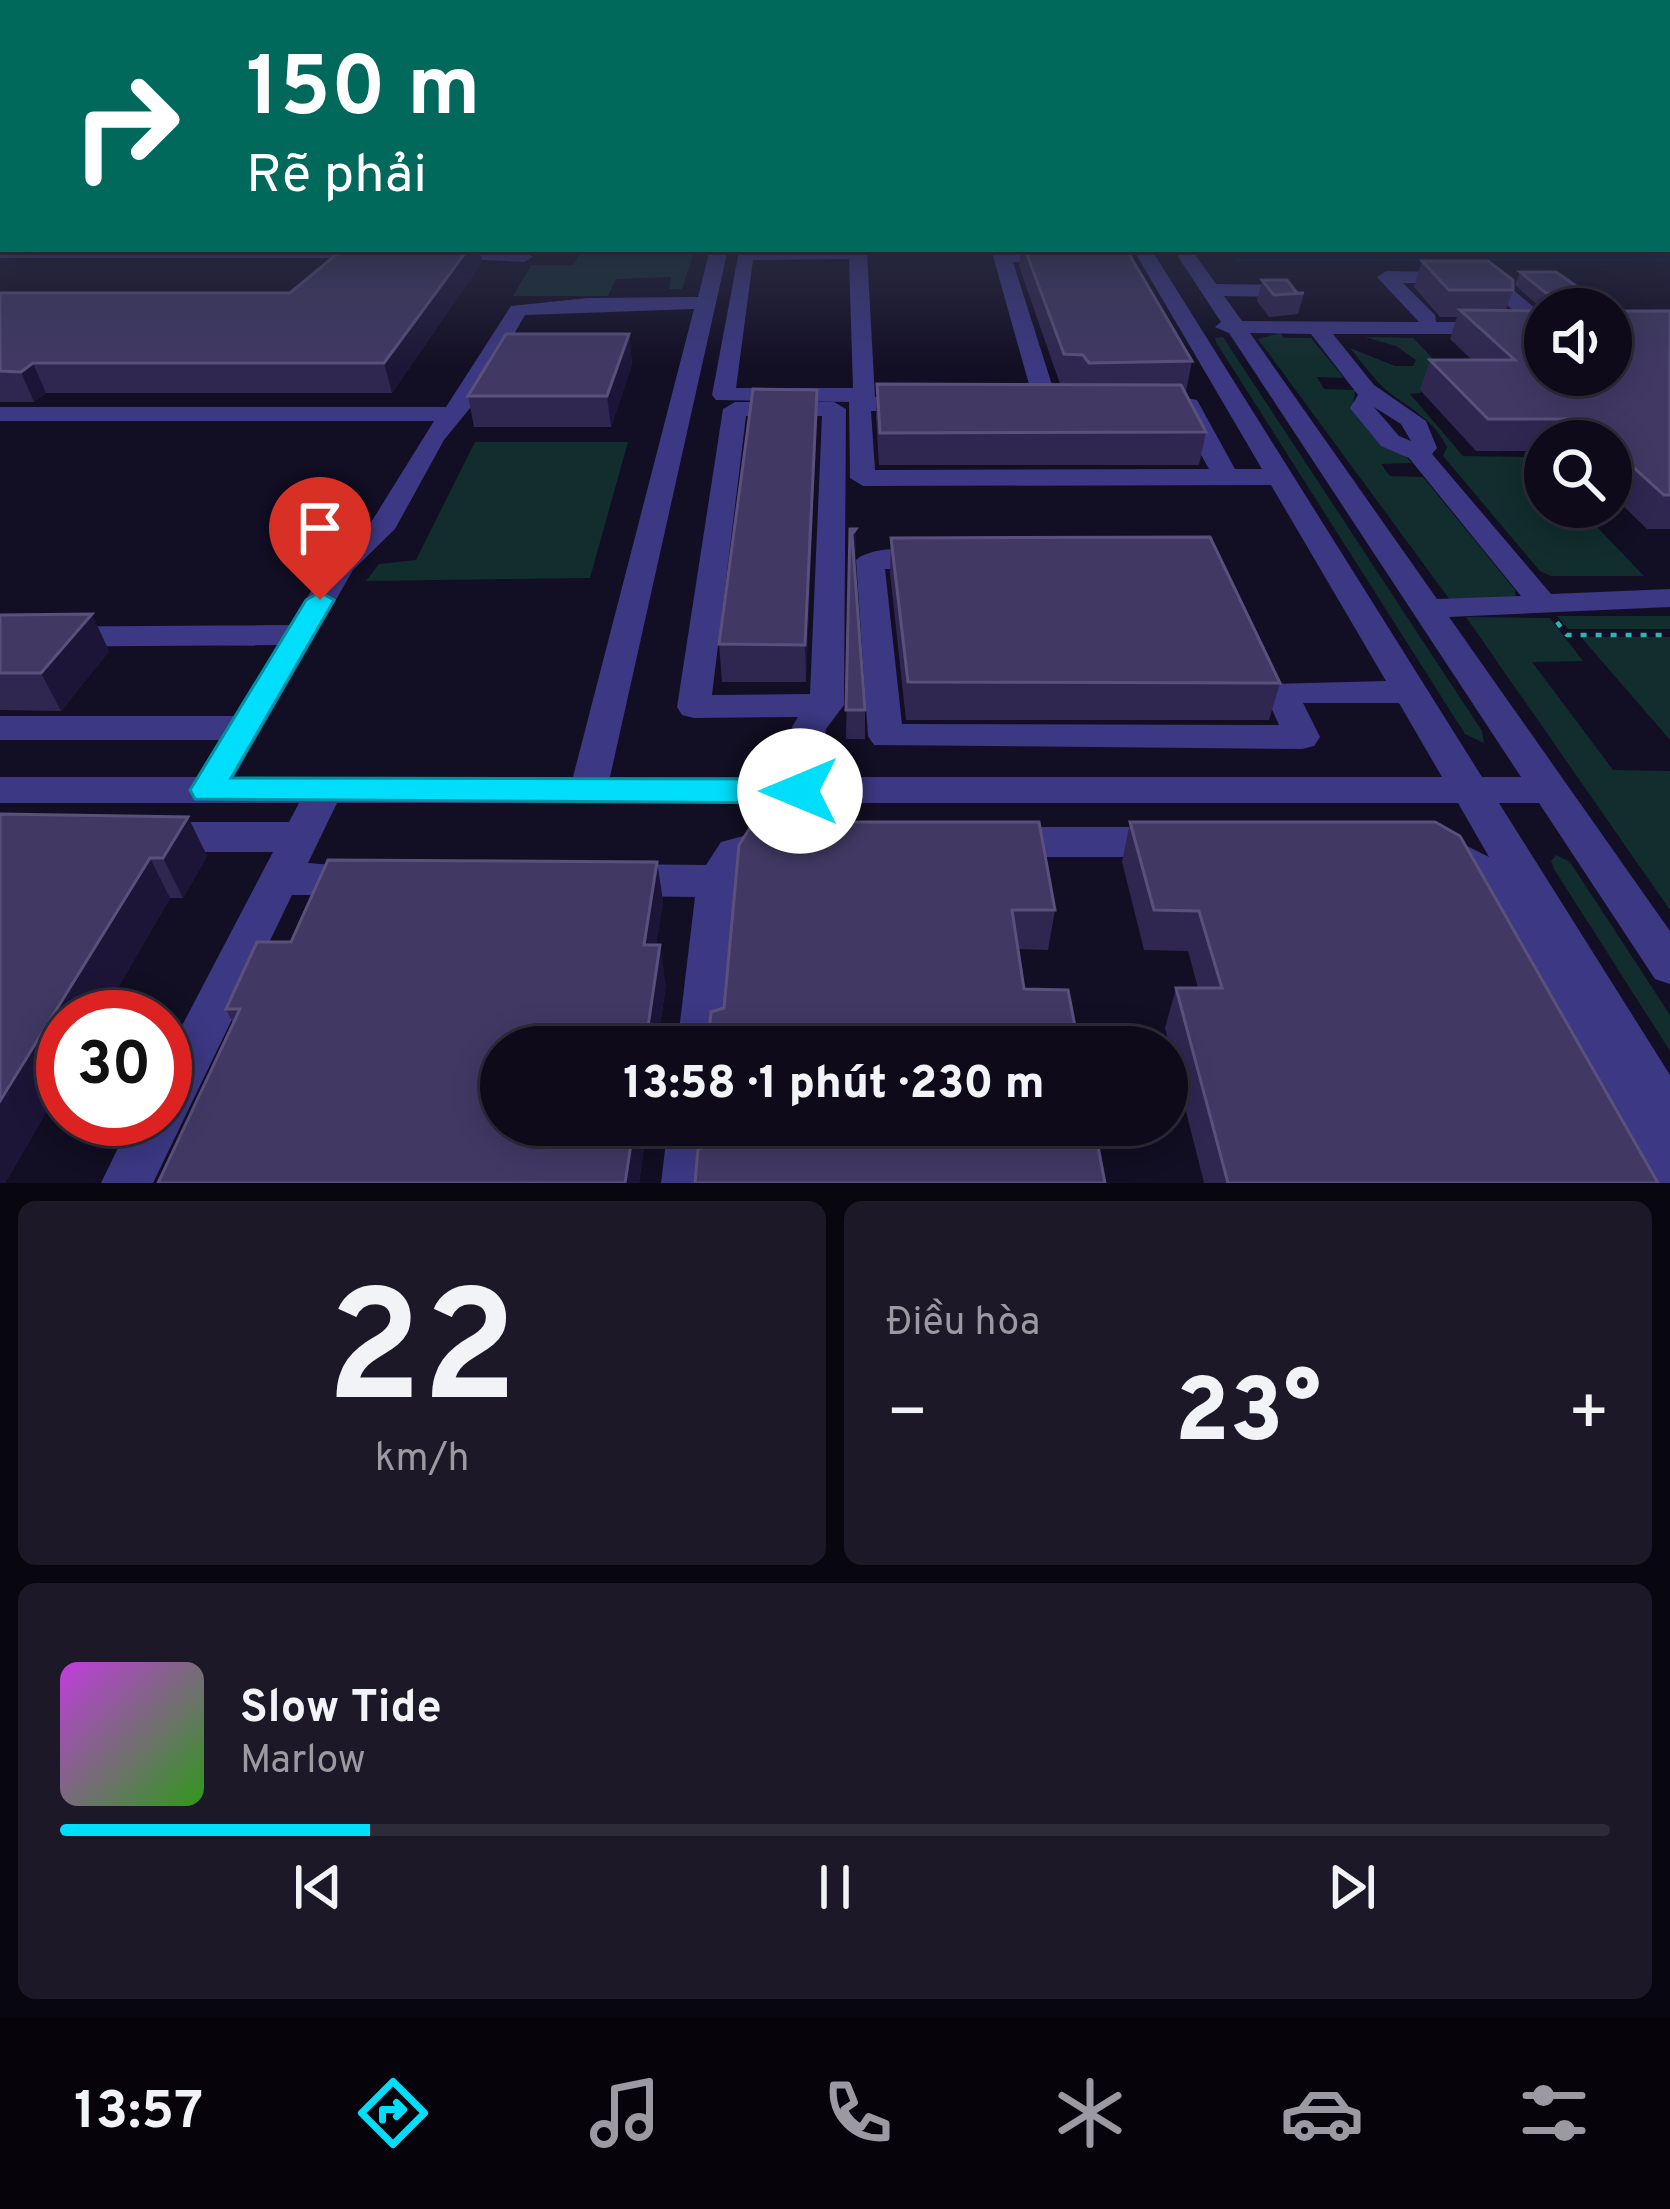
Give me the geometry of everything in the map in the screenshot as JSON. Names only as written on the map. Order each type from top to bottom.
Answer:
[{"type":"street","points":[[328,282],[350,260]]},
{"type":"street","points":[[588,790],[716,260]]},
{"type":"street","points":[[744,260],[724,395],[865,395],[858,260]]},
{"type":"street","points":[[1003,260],[1044,395],[1093,400],[1024,404]]},
{"type":"street","points":[[1138,260],[1205,396],[1162,400],[1189,405],[1226,477]]},
{"type":"street","points":[[1139,260],[1189,326],[1670,1119]]},
{"type":"street","points":[[1190,260],[1670,966]]},
{"type":"street","points":[[1427,319],[1386,277],[1486,277],[1524,310]]},
{"type":"street","points":[[1210,290],[1281,291]]},
{"type":"street","points":[[207,790],[341,565],[376,536],[433,437],[502,352],[518,310],[705,306]]},
{"type":"street","points":[[1189,326],[1524,324]]},
{"type":"street","points":[[1317,328],[1370,395],[1362,407],[1390,441],[1418,453],[1550,612]]},
{"type":"street","points":[[930,404],[860,404],[863,478],[1280,477]]},
{"type":"street","points":[[800,791],[809,727],[827,705],[834,409],[735,409],[694,706],[827,705]]},
{"type":"street","points":[[0,414],[453,414]]},
{"type":"street","points":[[962,560],[870,560],[886,736],[1302,737],[1263,654]]},
{"type":"street","points":[[1426,609],[1550,612],[1598,599],[1670,598]]},
{"type":"street","points":[[0,637],[299,635]]},
{"type":"street","points":[[1281,692],[1410,692]]},
{"type":"street","points":[[0,728],[244,728]]},
{"type":"street","points":[[1067,737],[1077,791]]},
{"type":"street","points":[[0,790],[1550,790]]},
{"type":"street","points":[[192,1052],[324,790]]},
{"type":"street","points":[[116,836],[300,837]]},
{"type":"street","points":[[702,1026],[717,881],[725,864],[747,847],[812,842]]},
{"type":"street","points":[[971,842],[1199,842]]},
{"type":"street","points":[[1409,842],[1432,842],[1486,874],[1663,1183]]},
{"type":"street","points":[[279,879],[394,879]]},
{"type":"street","points":[[579,880],[717,881]]},
{"type":"street","points":[[126,1183],[144,1146]]},
{"type":"street","points":[[686,1183],[690,1146]]},
{"type":"path","points":[[1550,612],[1567,635],[1670,635]]},
{"type":"green space","points":[[576,260],[691,260],[682,289],[669,289],[671,277],[616,279],[608,296],[513,296],[531,265],[573,265]]},
{"type":"green space","points":[[1280,333],[1284,338],[1311,338],[1344,378],[1317,377],[1324,389],[1355,390],[1353,405],[1412,463],[1381,464],[1390,476],[1423,477],[1515,590],[1515,599],[1450,600],[1258,339]]},
{"type":"green space","points":[[1223,337],[1482,731],[1484,743],[1465,734],[1216,342],[1215,338]]},
{"type":"green space","points":[[1365,337],[1413,338],[1463,389],[1420,389],[1421,393],[1410,394],[1463,456],[1524,457],[1524,528],[1598,528],[1644,576],[1551,576],[1540,571],[1443,456],[1447,447],[1435,429],[1384,388],[1350,348],[1395,366],[1413,366],[1416,360],[1396,346]]},
{"type":"green space","points":[[475,442],[628,442],[590,578],[366,581],[379,564],[416,560]]},
{"type":"green space","points":[[1557,616],[1670,616],[1670,629],[1568,629]]},
{"type":"green space","points":[[1466,617],[1550,618],[1583,661],[1532,662],[1613,770],[1670,771],[1670,910]]},
{"type":"green space","points":[[1581,637],[1670,637],[1670,740]]},
{"type":"green space","points":[[1556,855],[1570,862],[1670,1015],[1670,1051],[1554,869],[1551,861]]},
{"type":"building","points":[[330,260],[460,260],[384,363],[33,363],[21,372],[0,371],[0,293],[290,293]]},
{"type":"building","points":[[1029,260],[1133,260],[1192,361],[1089,363],[1083,355],[1064,354]]},
{"type":"building","points":[[1422,261],[1488,261],[1513,280],[1513,290],[1449,290]]},
{"type":"building","points":[[1520,272],[1556,272],[1579,288],[1540,288]]},
{"type":"building","points":[[1262,280],[1287,280],[1297,293],[1304,293],[1274,295]]},
{"type":"building","points":[[1460,310],[1524,311],[1524,396],[1632,396],[1632,311],[1670,311],[1670,495],[1664,495],[1632,466],[1632,420],[1488,419],[1430,360],[1515,360]]},
{"type":"building","points":[[506,334],[629,334],[607,396],[468,396]]},
{"type":"building","points":[[877,384],[1181,385],[1206,432],[880,433]]},
{"type":"building","points":[[753,389],[817,390],[805,645],[719,644]]},
{"type":"building","points":[[850,529],[856,529],[852,534],[865,710],[846,710]]},
{"type":"building","points":[[1210,537],[1280,683],[908,682],[891,538]]},
{"type":"building","points":[[92,614],[41,673],[0,673],[0,615]]},
{"type":"building","points":[[0,814],[188,817],[163,858],[150,858],[69,990],[36,990],[36,1043],[0,1101]]},
{"type":"building","points":[[767,822],[1039,822],[1055,910],[1012,910],[1024,989],[1068,990],[1075,1026],[710,1026],[711,1012],[724,1008],[739,845],[750,828]]},
{"type":"building","points":[[1130,822],[1435,822],[1460,836],[1658,1183],[1228,1183],[1176,988],[1222,988],[1199,911],[1154,910]]},
{"type":"building","points":[[328,860],[657,862],[644,945],[660,945],[648,1026],[480,1026],[480,1146],[631,1146],[625,1183],[158,1183],[175,1146],[192,1146],[192,1111],[240,1009],[226,1009],[257,942],[291,942]]},
{"type":"building","points":[[1098,1146],[1105,1183],[695,1183],[698,1149]]},
{"type":"route","points":[[320,600],[207,790],[800,791]]}]
